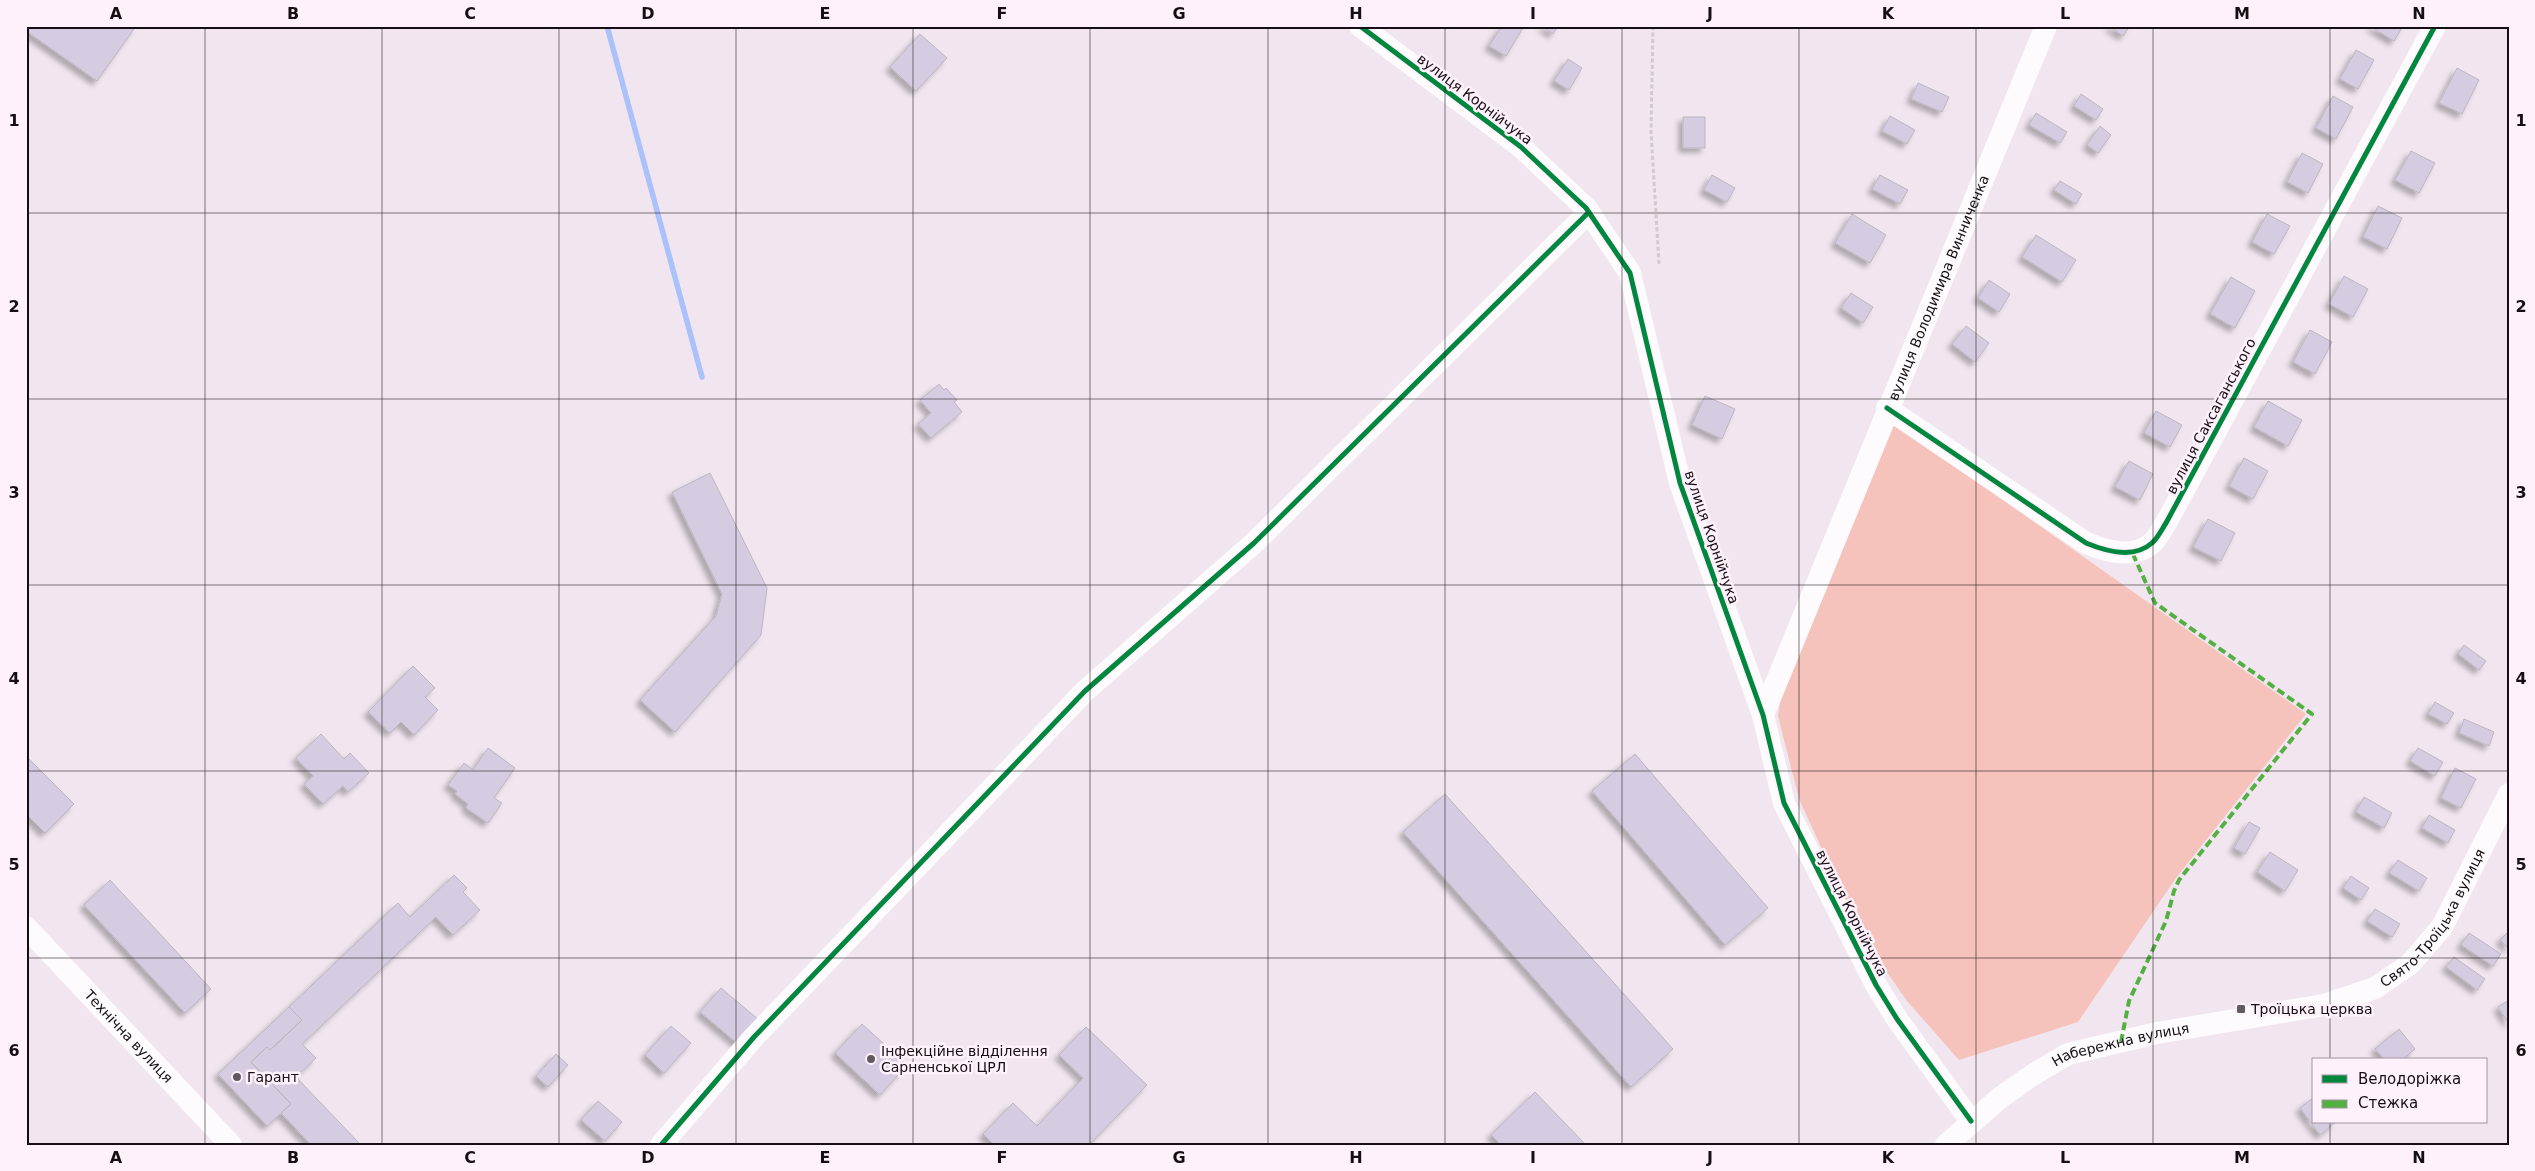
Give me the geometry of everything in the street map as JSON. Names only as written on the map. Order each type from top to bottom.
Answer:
[{"type":"street","name":"вулиця Корнійчука","points":[[1360,26],[1521,147],[1590,212],[1630,273],[1680,483],[1763,716],[1784,803],[1843,922],[1897,1020],[1971,1121]]},
{"type":"street","name":"вулиця Володимира Винниченка","points":[[1763,716],[2046,26]]},
{"type":"street","name":"вулиця Саксаганського","points":[[1888,408],[2086,543],[2098,548],[2121,552],[2143,549],[2152,543],[2166,523],[2435,26]]},
{"type":"street","points":[[661,1145],[754,1037],[1085,691],[1254,544],[1590,212]]},
{"type":"street","name":"Свято-Троїцька вулиця","points":[[2324,1005],[2375,988],[2410,964],[2442,927],[2509,794]]},
{"type":"street","name":"Технічна вулиця","points":[[26,927],[231,1145]]},
{"type":"street","name":"Набережна вулиця","points":[[1946,1145],[1971,1121],[2034,1074],[2068,1054],[2156,1033],[2324,1005]]},
{"type":"path","points":[[1653,26],[1650,131],[1659,264]]},
{"type":"shaded area","points":[[1894,423],[2306,714],[2176,878],[2078,1022],[1959,1060],[1907,1001],[1863,938],[1799,799],[1778,716],[1782,689]]},
{"type":"building","points":[[26,26],[136,26],[97,81],[26,31]]},
{"type":"building","points":[[1502,26],[1524,26],[1506,56],[1489,46]]},
{"type":"building","points":[[1542,26],[1558,26],[1553,34]]},
{"type":"building","points":[[2109,26],[2130,26],[2123,36]]},
{"type":"building","points":[[2370,26],[2403,26],[2394,41]]},
{"type":"building","points":[[920,34],[947,58],[916,91],[890,67]]},
{"type":"building","points":[[2356,50],[2374,60],[2358,89],[2340,79]]},
{"type":"building","points":[[1568,59],[1582,68],[1569,90],[1554,81]]},
{"type":"building","points":[[2457,68],[2479,80],[2462,114],[2439,103]]},
{"type":"building","points":[[1918,83],[1949,97],[1942,112],[1911,99]]},
{"type":"building","points":[[2081,94],[2103,109],[2096,120],[2074,106]]},
{"type":"building","points":[[2333,96],[2353,107],[2336,139],[2316,128]]},
{"type":"building","points":[[2036,113],[2067,132],[2060,143],[2029,125]]},
{"type":"building","points":[[1890,116],[1915,130],[1907,144],[1882,131]]},
{"type":"building","points":[[1683,117],[1705,117],[1705,148],[1683,148]]},
{"type":"building","points":[[2100,126],[2111,135],[2098,153],[2087,145]]},
{"type":"building","points":[[2411,151],[2435,163],[2419,193],[2395,180]]},
{"type":"building","points":[[2302,153],[2323,164],[2308,193],[2287,182]]},
{"type":"building","points":[[1712,175],[1735,188],[1727,202],[1704,190]]},
{"type":"building","points":[[1880,175],[1908,190],[1900,204],[1872,189]]},
{"type":"building","points":[[2060,181],[2082,194],[2076,204],[2054,190]]},
{"type":"building","points":[[2378,206],[2402,218],[2387,249],[2363,237]]},
{"type":"building","points":[[1852,214],[1886,235],[1870,263],[1835,243]]},
{"type":"building","points":[[2267,214],[2290,226],[2274,254],[2252,242]]},
{"type":"building","points":[[2036,235],[2076,260],[2062,282],[2022,257]]},
{"type":"building","points":[[2344,276],[2368,289],[2353,317],[2329,304]]},
{"type":"building","points":[[2231,277],[2255,291],[2235,328],[2210,314]]},
{"type":"building","points":[[1989,280],[2010,294],[1999,312],[1978,298]]},
{"type":"building","points":[[1851,293],[1873,307],[1863,323],[1841,308]]},
{"type":"building","points":[[1966,326],[1989,343],[1975,362],[1952,344]]},
{"type":"building","points":[[2310,330],[2332,342],[2315,374],[2293,362]]},
{"type":"building","points":[[939,384],[944,390],[946,388],[957,400],[954,402],[962,412],[931,438],[918,424],[931,413],[920,400]]},
{"type":"building","points":[[1705,396],[1735,409],[1722,439],[1692,425]]},
{"type":"building","points":[[2268,401],[2302,420],[2288,446],[2254,427]]},
{"type":"building","points":[[2156,411],[2182,425],[2170,447],[2144,433]]},
{"type":"building","points":[[2244,458],[2268,471],[2253,499],[2229,486]]},
{"type":"building","points":[[2129,461],[2153,474],[2140,500],[2115,487]]},
{"type":"building","points":[[710,473],[767,588],[761,635],[675,732],[640,700],[716,616],[722,594],[672,492]]},
{"type":"building","points":[[2208,519],[2235,533],[2221,561],[2193,547]]},
{"type":"building","points":[[2464,645],[2486,661],[2479,670],[2458,654]]},
{"type":"building","points":[[413,666],[435,688],[425,697],[438,710],[414,735],[401,722],[390,733],[368,712]]},
{"type":"building","points":[[2435,702],[2454,713],[2447,724],[2428,714]]},
{"type":"building","points":[[2464,719],[2494,732],[2489,746],[2459,733]]},
{"type":"building","points":[[321,734],[344,759],[350,753],[369,773],[348,792],[343,786],[323,804],[304,784],[313,776],[296,758]]},
{"type":"building","points":[[488,748],[515,768],[494,798],[502,803],[488,823],[466,808],[468,804],[455,794],[457,791],[448,785],[464,763],[473,770]]},
{"type":"building","points":[[2418,748],[2443,762],[2435,776],[2410,761]]},
{"type":"building","points":[[1635,754],[1768,908],[1725,945],[1592,791]]},
{"type":"building","points":[[26,756],[74,804],[45,833],[26,814]]},
{"type":"building","points":[[2455,768],[2476,779],[2461,808],[2441,798]]},
{"type":"building","points":[[1445,794],[1673,1049],[1631,1087],[1403,832]]},
{"type":"building","points":[[2364,797],[2392,813],[2384,828],[2356,812]]},
{"type":"building","points":[[2429,815],[2455,830],[2448,843],[2422,828]]},
{"type":"building","points":[[2249,822],[2260,828],[2245,854],[2234,848]]},
{"type":"building","points":[[2270,852],[2298,870],[2285,891],[2257,872]]},
{"type":"building","points":[[2398,860],[2427,878],[2419,891],[2389,873]]},
{"type":"building","points":[[454,875],[467,888],[463,892],[480,910],[453,935],[436,917],[302,1044],[316,1058],[296,1077],[361,1145],[311,1145],[281,1113],[291,1104],[251,1062],[267,1047],[270,1050],[302,1020],[289,1007],[398,903],[410,917]]},
{"type":"building","points":[[2351,876],[2369,888],[2361,900],[2343,888]]},
{"type":"building","points":[[110,880],[211,989],[185,1013],[84,905]]},
{"type":"building","points":[[2375,909],[2400,924],[2392,937],[2367,921]]},
{"type":"building","points":[[2509,931],[2509,949],[2500,940]]},
{"type":"building","points":[[2469,933],[2501,954],[2493,966],[2461,945]]},
{"type":"building","points":[[2454,957],[2485,979],[2477,990],[2446,967]]},
{"type":"building","points":[[721,988],[759,1020],[738,1044],[700,1012]]},
{"type":"building","points":[[2509,1000],[2509,1024],[2498,1007]]},
{"type":"building","points":[[289,1007],[302,1020],[270,1050],[267,1047],[251,1062],[291,1104],[267,1126],[218,1074]]},
{"type":"building","name":"Інфекційне відділення Сарненської ЦРЛ","points":[[862,1024],[907,1065],[880,1095],[835,1053]]},
{"type":"building","points":[[671,1026],[691,1043],[664,1073],[645,1055]]},
{"type":"building","points":[[1086,1027],[1147,1085],[1089,1145],[994,1145],[983,1134],[1013,1103],[1037,1126],[1083,1078],[1059,1055]]},
{"type":"building","points":[[2399,1029],[2415,1049],[2404,1058],[2383,1058],[2375,1049]]},
{"type":"building","points":[[556,1054],[568,1065],[548,1087],[536,1076]]},
{"type":"building","points":[[1535,1092],[1586,1145],[1501,1145],[1491,1135]]},
{"type":"building","points":[[2312,1099],[2312,1124],[2334,1124],[2320,1135],[2300,1108]]},
{"type":"building","points":[[598,1101],[622,1122],[605,1141],[581,1120]]},
{"type":"waterway","points":[[607,26],[702,377]]},
{"type":"marked path","points":[[2121,1042],[2129,1001],[2166,921],[2179,880],[2312,714],[2155,603],[2132,552]]},
{"type":"cycle path","points":[[1360,26],[1521,147],[1586,208],[1630,273],[1680,483],[1763,715],[1784,803],[1876,985],[1897,1019],[1971,1121]]},
{"type":"cycle path","points":[[1887,408],[2086,543],[2102,549],[2119,552],[2137,551],[2145,548],[2158,536],[2166,523],[2435,26]]},
{"type":"cycle path","points":[[661,1145],[754,1037],[1085,691],[1254,543],[1589,212]]},
{"type":"place","name":"Троїцька церква","points":[[2241,1009]]},
{"type":"place","name":"Інфекційне відділення Сарненської ЦРЛ","points":[[871,1059]]},
{"type":"place","name":"Гарант","points":[[237,1077]]}]
